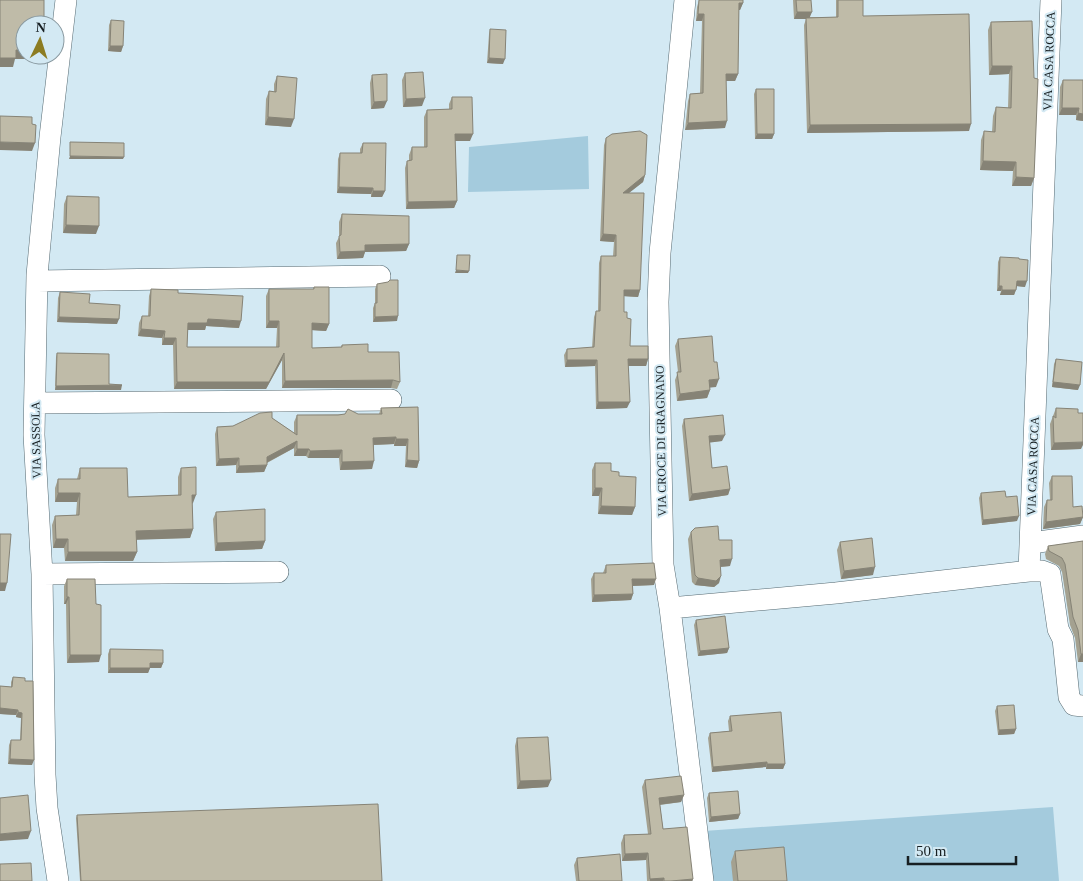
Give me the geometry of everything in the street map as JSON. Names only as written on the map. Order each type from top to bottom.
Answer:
[{"type":"street","name":"VIA SASSOLA","points":[[58,881],[44,775],[42,574],[34,435],[37,281],[50,137],[66,0]]},
{"type":"street","name":"VIA CROCE DI GRAGNANO","points":[[685,0],[660,253],[658,302],[663,565],[670,608],[703,881]]},
{"type":"street","name":"VIA CASA ROCCA","points":[[1029,571],[1051,0]]},
{"type":"street","points":[[37,281],[380,276]]},
{"type":"street","points":[[35,403],[391,400]]},
{"type":"street","points":[[1030,543],[1083,536]]},
{"type":"street","points":[[670,608],[1042,571],[1050,574],[1058,629],[1063,639],[1069,697],[1074,705],[1083,706]]},
{"type":"street","points":[[42,574],[278,572]]},
{"type":"shaded area","points":[[588,136],[589,189],[468,192],[469,147]]},
{"type":"shaded area","points":[[1053,807],[1059,881],[711,881],[704,831]]},
{"type":"building","points":[[0,0],[44,0],[44,15],[15,15],[15,58],[0,58]]},
{"type":"building","points":[[699,0],[743,0],[743,3],[739,3],[738,74],[726,74],[727,121],[688,123],[690,94],[703,93],[704,14],[698,14]]},
{"type":"building","points":[[796,0],[811,0],[812,12],[797,12]]},
{"type":"building","points":[[838,0],[863,0],[863,16],[969,14],[971,124],[810,125],[806,18],[838,17]]},
{"type":"building","points":[[111,20],[124,21],[123,46],[110,46]]},
{"type":"building","points":[[1032,21],[1034,78],[1038,79],[1034,178],[1016,177],[1016,162],[983,161],[984,131],[995,132],[996,107],[1011,108],[1012,66],[992,66],[991,22]]},
{"type":"building","points":[[490,29],[506,30],[505,59],[489,58]]},
{"type":"building","points":[[423,72],[425,98],[406,99],[405,73]]},
{"type":"building","points":[[387,74],[387,101],[374,102],[372,75]]},
{"type":"building","points":[[277,76],[297,78],[294,119],[268,117],[269,91],[276,92]]},
{"type":"building","points":[[1063,80],[1083,80],[1083,114],[1078,113],[1079,108],[1062,108]]},
{"type":"building","points":[[756,89],[774,89],[774,134],[757,134]]},
{"type":"building","points":[[452,97],[472,97],[473,134],[455,134],[457,201],[408,202],[407,161],[412,160],[412,147],[427,147],[427,110],[452,109]]},
{"type":"building","points":[[0,116],[32,117],[32,124],[36,125],[35,143],[0,142]]},
{"type":"building","points":[[640,131],[647,135],[645,175],[623,193],[644,193],[640,290],[624,290],[624,312],[627,312],[627,318],[631,319],[630,346],[648,346],[648,359],[628,359],[630,402],[598,402],[597,360],[567,360],[567,349],[594,347],[596,311],[600,311],[601,256],[616,256],[616,235],[603,234],[606,138],[612,134]]},
{"type":"building","points":[[70,142],[124,143],[124,157],[70,156]]},
{"type":"building","points":[[363,143],[386,143],[385,191],[373,191],[373,188],[339,187],[340,153],[362,153]]},
{"type":"building","points":[[67,196],[99,197],[99,226],[66,225]]},
{"type":"building","points":[[342,214],[409,216],[409,244],[365,245],[365,251],[340,252],[339,236],[341,235]]},
{"type":"building","points":[[457,255],[470,255],[469,271],[456,270]]},
{"type":"building","points":[[1000,257],[1028,260],[1027,281],[1017,281],[1016,290],[1002,290],[1002,286],[999,286]]},
{"type":"building","points":[[398,280],[398,316],[375,317],[377,284]]},
{"type":"building","points":[[314,287],[329,287],[329,324],[312,323],[312,348],[368,344],[368,352],[399,352],[400,382],[393,380],[285,381],[284,353],[269,382],[177,382],[176,338],[164,338],[165,331],[141,329],[142,316],[150,316],[151,289],[178,290],[178,293],[243,296],[241,321],[208,319],[207,323],[188,323],[187,347],[279,347],[279,321],[269,321],[269,289],[314,289]]},
{"type":"building","points":[[60,292],[90,294],[89,303],[120,305],[119,319],[59,317]]},
{"type":"building","points":[[712,336],[714,362],[717,362],[719,379],[709,380],[710,390],[680,394],[677,372],[681,372],[678,339]]},
{"type":"building","points":[[57,353],[109,354],[109,384],[122,385],[56,386]]},
{"type":"building","points":[[1056,359],[1082,362],[1080,385],[1053,382]]},
{"type":"building","points":[[418,407],[419,461],[407,460],[408,439],[396,439],[396,437],[373,438],[374,461],[342,462],[342,450],[310,451],[309,449],[297,449],[297,441],[267,457],[267,465],[239,466],[239,458],[219,459],[217,427],[233,426],[260,413],[272,412],[272,418],[297,435],[297,415],[338,415],[345,414],[348,409],[358,414],[382,414],[381,408]]},
{"type":"building","points":[[1056,408],[1078,409],[1078,413],[1083,413],[1083,442],[1054,443],[1053,416],[1056,418]]},
{"type":"building","points":[[723,415],[725,435],[709,436],[712,468],[727,466],[730,489],[692,494],[684,419]]},
{"type":"building","points":[[595,463],[611,463],[611,471],[619,472],[619,476],[636,477],[635,507],[601,506],[602,488],[595,488]]},
{"type":"building","points":[[196,467],[196,495],[192,495],[193,529],[136,531],[137,552],[68,552],[68,539],[56,539],[55,516],[79,515],[80,493],[58,493],[58,479],[80,479],[80,468],[127,468],[128,497],[181,495],[181,468]]},
{"type":"building","points":[[1052,476],[1072,476],[1073,507],[1082,506],[1083,517],[1046,522],[1047,500],[1052,500]]},
{"type":"building","points":[[1005,491],[1006,497],[1017,496],[1019,516],[983,520],[981,493]]},
{"type":"building","points":[[265,509],[265,541],[217,543],[216,512]]},
{"type":"building","points":[[718,526],[719,540],[732,540],[732,559],[720,560],[721,576],[716,581],[698,578],[695,575],[691,532],[695,528]]},
{"type":"building","points":[[0,534],[11,534],[7,583],[0,583]]},
{"type":"building","points":[[872,538],[875,567],[844,571],[840,542]]},
{"type":"building","points":[[1083,541],[1083,654],[1081,654],[1065,564],[1062,558],[1049,551],[1048,546]]},
{"type":"building","points":[[654,563],[656,579],[632,579],[633,594],[594,595],[594,573],[606,573],[606,565]]},
{"type":"building","points":[[67,579],[95,579],[96,604],[101,605],[101,655],[70,655]]},
{"type":"building","points":[[725,616],[729,648],[700,651],[696,620]]},
{"type":"building","points":[[110,649],[163,650],[163,663],[150,663],[150,668],[110,668]]},
{"type":"building","points":[[13,677],[25,678],[25,681],[33,681],[34,760],[10,759],[11,740],[21,740],[22,713],[18,712],[18,710],[0,708],[0,686],[12,687]]},
{"type":"building","points":[[1014,705],[1016,729],[999,730],[997,706]]},
{"type":"building","points":[[781,712],[785,764],[767,764],[767,762],[713,767],[710,733],[732,731],[730,716]]},
{"type":"building","points":[[548,737],[551,780],[520,781],[517,738]]},
{"type":"building","points":[[681,776],[684,795],[659,798],[663,829],[687,827],[693,879],[664,881],[664,878],[650,879],[648,853],[625,854],[624,835],[651,834],[645,780]]},
{"type":"building","points":[[738,791],[740,814],[711,817],[709,793]]},
{"type":"building","points":[[28,795],[31,831],[0,834],[0,798]]},
{"type":"building","points":[[378,804],[382,881],[81,881],[77,815]]},
{"type":"building","points":[[784,847],[787,881],[738,881],[735,851]]},
{"type":"building","points":[[620,854],[622,881],[579,881],[577,858]]},
{"type":"building","points":[[31,863],[32,881],[0,881],[0,864]]}]
